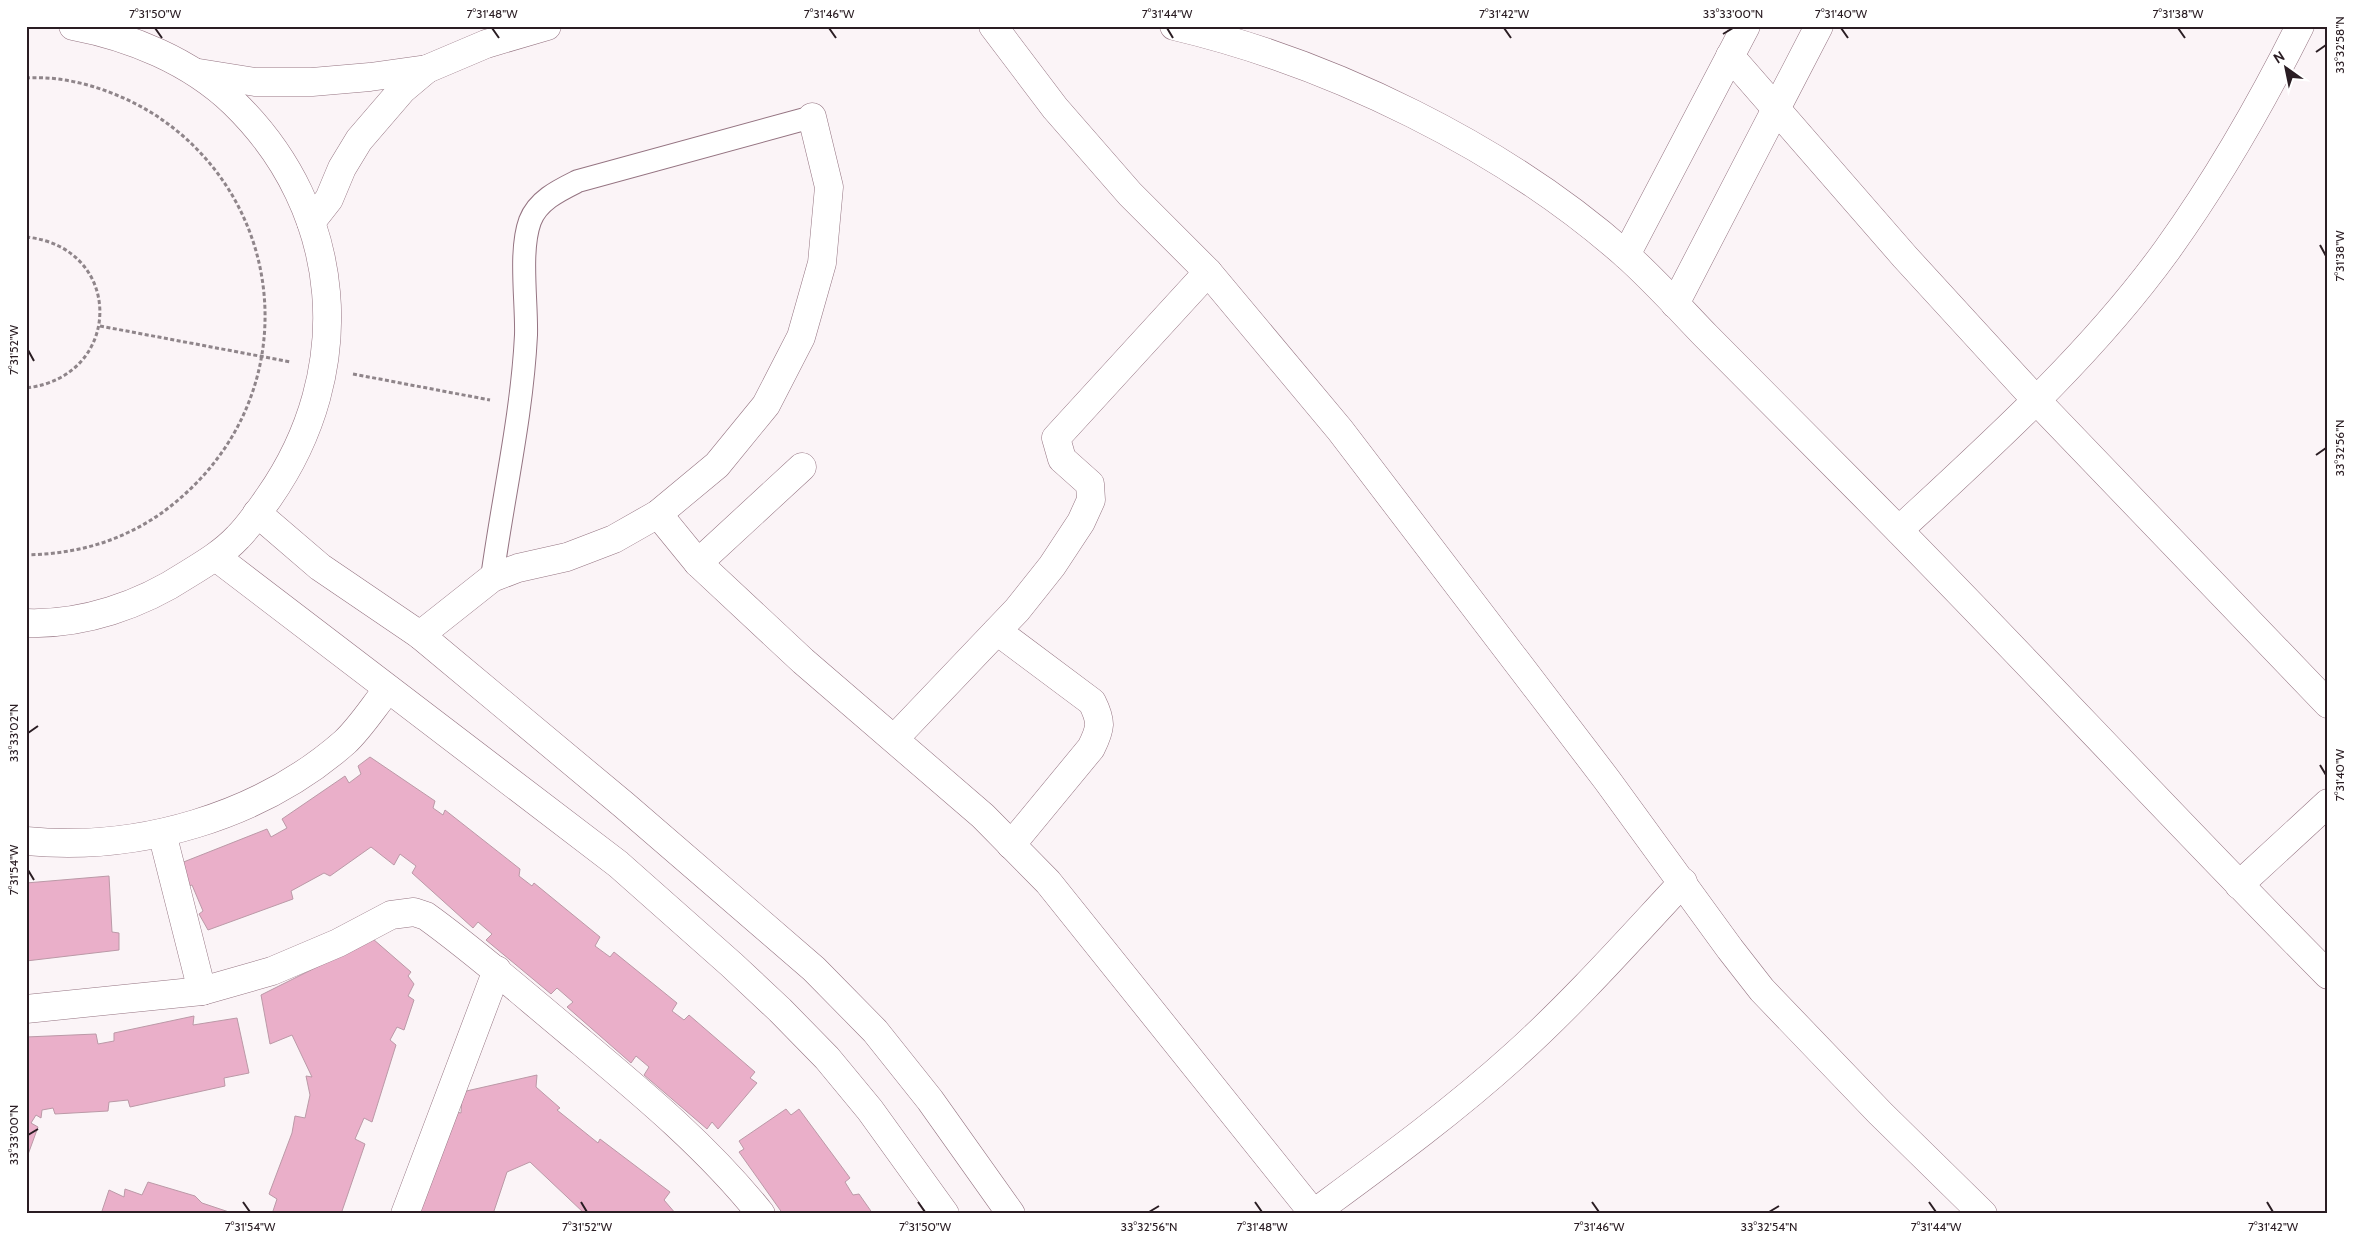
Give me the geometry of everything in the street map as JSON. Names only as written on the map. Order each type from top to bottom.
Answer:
[{"type":"street","points":[[26,623],[42,623],[104,614],[163,591],[216,556],[238,537],[288,470],[311,421],[324,369],[328,319],[324,270],[311,222],[292,178],[265,137],[233,102],[195,72],[138,36],[73,26]]},
{"type":"street","points":[[195,72],[255,82],[312,82],[370,77],[427,69],[486,44],[547,26]]},
{"type":"street","points":[[993,26],[1035,84],[1124,187],[1208,272],[1346,437],[1683,882],[1730,949],[1762,990],[1880,1113],[1983,1214]]},
{"type":"street","points":[[1174,26],[1269,54],[1334,78],[1396,106],[1457,138],[1516,173],[1572,212],[1626,255],[1899,530],[2239,885],[2328,975]]},
{"type":"street","points":[[1626,255],[1746,26]]},
{"type":"street","points":[[1675,304],[1819,26]]},
{"type":"street","points":[[1899,530],[2037,401],[2123,305],[2172,243],[2242,136],[2300,26]]},
{"type":"street","points":[[1730,56],[1905,257],[2037,401],[2328,704]]},
{"type":"street","points":[[311,222],[329,199],[342,168],[359,140],[402,90],[427,69]]},
{"type":"street","points":[[420,634],[492,578],[518,568],[567,557],[606,542],[658,514],[717,465],[766,405],[801,337],[822,263],[829,187],[812,116]]},
{"type":"street","points":[[895,738],[997,631],[1052,566],[1081,522],[1091,500],[1090,484],[1062,459],[1056,438],[1208,272]]},
{"type":"street","points":[[698,563],[802,467]]},
{"type":"street","points":[[257,514],[320,567],[420,634],[631,811],[814,969],[875,1031],[930,1100],[1011,1214]]},
{"type":"street","points":[[658,514],[698,563],[803,661],[895,738],[983,816],[1048,882],[1109,956],[1205,1080],[1314,1213],[1418,1136],[1515,1055],[1583,988],[1683,882]]},
{"type":"street","points":[[216,556],[618,864],[780,1010],[827,1058],[870,1110],[945,1214]]},
{"type":"street","points":[[997,631],[1092,702],[1100,717],[1099,731],[1091,748],[1011,845]]},
{"type":"street","points":[[26,841],[45,843],[104,842],[162,832],[212,819],[260,799],[304,773],[346,741],[388,689]]},
{"type":"street","points":[[2239,885],[2328,802]]},
{"type":"street","points":[[162,832],[202,991]]},
{"type":"street","points":[[26,1009],[202,991],[272,971],[338,943],[391,915],[414,912],[426,916],[497,970],[694,1140],[741,1189],[761,1214]]},
{"type":"street","points":[[404,1214],[497,970]]},
{"type":"lane","points":[[492,578],[519,406],[526,335],[526,252],[530,221],[550,195],[578,181],[812,116]]},
{"type":"path","points":[[26,78],[68,81],[104,90],[139,105],[163,120],[199,150],[223,179],[242,211],[257,255],[263,283],[266,320],[262,357],[253,394],[237,429],[216,461],[191,489],[162,513],[129,532],[93,546],[57,554],[26,556]]},
{"type":"path","points":[[26,237],[43,239],[61,245],[76,256],[88,271],[97,288],[101,307],[100,326],[94,343],[85,358],[73,371],[58,381],[41,387],[26,388]]},
{"type":"building","points":[[370,757],[435,801],[433,808],[443,815],[445,810],[520,869],[519,876],[532,886],[534,883],[600,937],[595,946],[610,957],[614,952],[677,1003],[672,1011],[684,1020],[689,1015],[755,1072],[750,1078],[757,1083],[718,1129],[712,1122],[707,1129],[644,1075],[649,1067],[636,1056],[631,1063],[567,1007],[573,1002],[557,988],[551,994],[486,940],[492,934],[478,922],[473,928],[412,873],[416,866],[400,854],[394,865],[371,847],[330,876],[324,873],[291,891],[293,899],[208,930],[199,914],[203,911],[192,885],[188,886],[181,863],[267,829],[271,837],[287,828],[282,819],[345,776],[349,783],[361,774],[358,766]]},
{"type":"building","points":[[109,876],[112,932],[119,933],[119,950],[26,961],[26,883]]},
{"type":"building","points":[[373,939],[411,972],[408,976],[414,984],[408,996],[414,1000],[404,1030],[397,1027],[390,1040],[396,1045],[372,1122],[364,1118],[355,1139],[365,1144],[341,1214],[272,1214],[277,1199],[269,1194],[292,1133],[295,1116],[305,1118],[310,1095],[306,1076],[312,1077],[292,1035],[270,1044],[261,995]]},
{"type":"building","points":[[194,1016],[193,1025],[237,1018],[249,1073],[224,1078],[225,1086],[130,1107],[128,1100],[109,1102],[108,1111],[55,1114],[53,1108],[42,1110],[41,1118],[36,1115],[31,1123],[38,1127],[26,1160],[26,1037],[96,1034],[98,1044],[114,1041],[114,1033]]},
{"type":"building","points":[[537,1075],[536,1087],[560,1108],[557,1110],[598,1143],[600,1139],[670,1192],[664,1200],[676,1214],[585,1214],[530,1162],[507,1172],[493,1214],[418,1214],[452,1111],[461,1113],[462,1092]]},
{"type":"building","points":[[786,1109],[791,1115],[799,1109],[850,1178],[845,1182],[853,1195],[859,1194],[873,1214],[783,1214],[739,1152],[744,1149],[739,1141]]},
{"type":"building","points":[[148,1182],[195,1196],[202,1203],[235,1214],[101,1214],[109,1190],[124,1197],[125,1189],[142,1195]]}]
